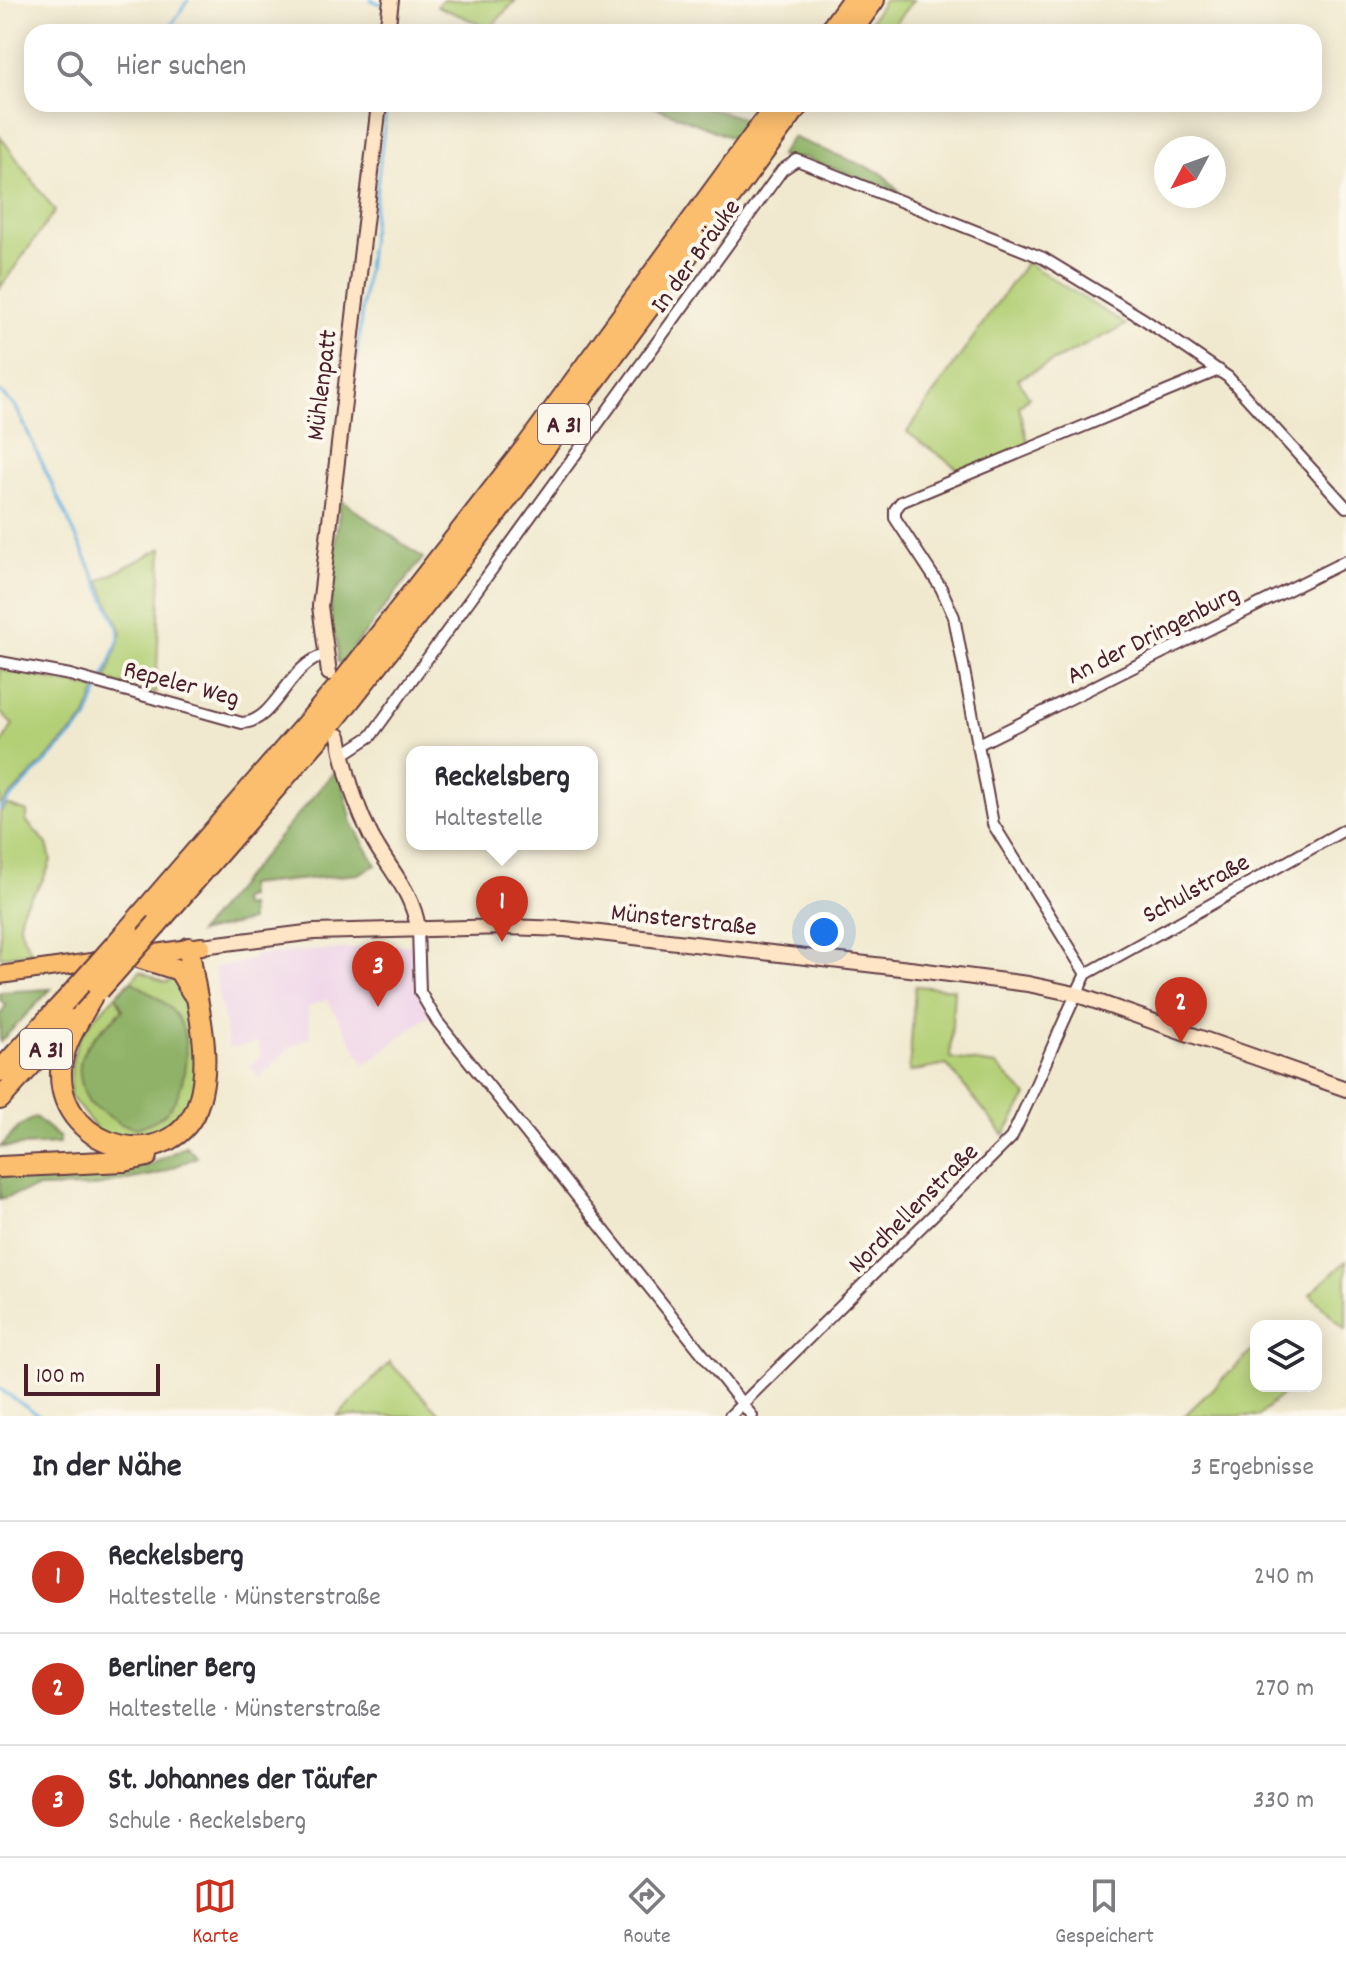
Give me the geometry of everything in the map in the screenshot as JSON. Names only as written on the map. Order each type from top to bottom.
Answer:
[{"type":"highway","points":[[835,24],[852,0]]},
{"type":"highway","points":[[857,24],[874,0]]},
{"type":"highway","name":"A 31","points":[[0,1071],[128,930],[346,678],[527,446],[771,112]]},
{"type":"highway","name":"A 31","points":[[0,1099],[331,724],[496,514],[793,112]]},
{"type":"highway","points":[[95,994],[63,1057],[62,1090],[79,1123],[99,1139],[127,1148],[148,1146],[172,1137],[199,1104],[204,1051],[197,1007],[195,947]]},
{"type":"highway","points":[[0,1167],[124,1161],[159,1153],[190,1135],[205,1114],[215,1088],[215,1056],[195,947]]},
{"type":"highway","points":[[135,956],[179,970],[190,983],[197,1007]]},
{"type":"highway","points":[[0,1055],[64,1002]]},
{"type":"main road","points":[[388,24],[391,0]]},
{"type":"main road","name":"Mühlenpatt","points":[[329,673],[320,606],[378,112]]},
{"type":"main road","points":[[339,736],[359,809],[371,835],[414,904],[418,928]]},
{"type":"main road","name":"Münsterstraße","points":[[0,975],[314,932],[418,928],[565,929],[1013,982],[1075,994],[1346,1089]]},
{"type":"street","name":"In der Bräuke","points":[[342,755],[371,736],[790,162],[803,159],[1043,258],[1219,370],[1346,507]]},
{"type":"street","points":[[1075,994],[1086,974],[993,824],[954,617],[941,588],[895,518],[895,510],[901,502],[1219,370]]},
{"type":"street","name":"An der Dringenburg","points":[[977,745],[1346,561]]},
{"type":"street","name":"Repeler Weg","points":[[0,662],[70,675],[242,723],[260,718],[300,667],[310,659],[325,655]]},
{"type":"street","name":"Schulstraße","points":[[1086,974],[1346,829]]},
{"type":"street","points":[[418,928],[420,992],[437,1021],[752,1416]]},
{"type":"street","name":"Nordhellenstraße","points":[[730,1416],[1011,1138],[1038,1087],[1075,994]]},
{"type":"shaded area","points":[[415,944],[429,1015],[365,1065],[327,999],[308,1007],[310,1036],[287,1050],[259,1078],[250,1065],[261,1056],[258,1042],[229,1049],[214,968],[253,960],[253,955]]},
{"type":"green space","points":[[442,0],[516,0],[494,24],[480,24],[437,6]]},
{"type":"green space","points":[[885,0],[913,0],[894,24],[868,24]]},
{"type":"green space","points":[[668,112],[722,112],[746,119],[732,138]]},
{"type":"green space","points":[[0,136],[55,211],[0,288]]},
{"type":"green space","points":[[792,137],[882,173],[900,193],[802,157],[789,161],[779,156]]},
{"type":"green space","points":[[1026,262],[1126,325],[1018,379],[1029,397],[1019,406],[1029,446],[964,473],[907,432]]},
{"type":"green space","points":[[341,500],[423,558],[341,664],[337,661],[331,605]]},
{"type":"green space","points":[[162,548],[156,694],[106,680],[122,632],[99,581]]},
{"type":"green space","points":[[0,669],[97,689],[85,719],[0,806],[0,746],[13,725],[0,712]]},
{"type":"green space","points":[[339,766],[352,823],[376,865],[358,874],[247,885],[248,897],[241,899],[242,907],[249,906],[250,921],[198,933]]},
{"type":"green space","points":[[7,805],[28,812],[26,821],[47,844],[51,860],[46,874],[21,913],[23,936],[32,952],[0,957],[0,812]]},
{"type":"green space","points":[[140,971],[166,983],[178,976],[198,1042],[199,1079],[190,1110],[178,1123],[151,1141],[103,1137],[70,1096],[72,1062],[79,1040],[116,995],[123,1009],[97,1033],[81,1060],[85,1095],[98,1109],[131,981]]},
{"type":"green space","points":[[131,981],[174,1013],[183,1030],[186,1053],[183,1079],[175,1101],[162,1116],[137,1128],[121,1124],[89,1103],[80,1072],[81,1060],[91,1041],[123,1010],[116,995]]},
{"type":"green space","points":[[915,986],[954,989],[950,1058],[996,1065],[1027,1096],[1004,1135],[947,1065],[909,1072]]},
{"type":"green space","points":[[51,989],[0,1042],[0,1015],[6,1005],[0,1000],[0,992]]},
{"type":"green space","points":[[35,1117],[60,1138],[59,1144],[0,1147],[20,1126]]},
{"type":"green space","points":[[186,1146],[197,1157],[158,1174],[91,1187],[38,1188],[0,1199],[0,1176],[150,1165]]},
{"type":"green space","points":[[1346,1261],[1346,1330],[1310,1294]]},
{"type":"green space","points":[[1250,1353],[1250,1392],[1284,1392],[1259,1416],[1184,1416]]},
{"type":"green space","points":[[390,1362],[442,1416],[338,1416]]},
{"type":"waterway","points":[[172,24],[188,0]]},
{"type":"waterway","points":[[371,0],[381,4]]},
{"type":"waterway","points":[[397,24],[398,12]]},
{"type":"waterway","points":[[350,410],[386,112]]},
{"type":"waterway","points":[[0,392],[16,407],[118,627],[119,639],[104,677]]},
{"type":"waterway","points":[[0,809],[87,720],[99,690]]},
{"type":"waterway","points":[[0,1389],[40,1416]]},
{"type":"place","name":"Reckelsberg","points":[[502,942]]},
{"type":"place","name":"St. Johannes der Täufer","points":[[378,1007]]},
{"type":"place","name":"Berliner Berg","points":[[1181,1043]]}]
